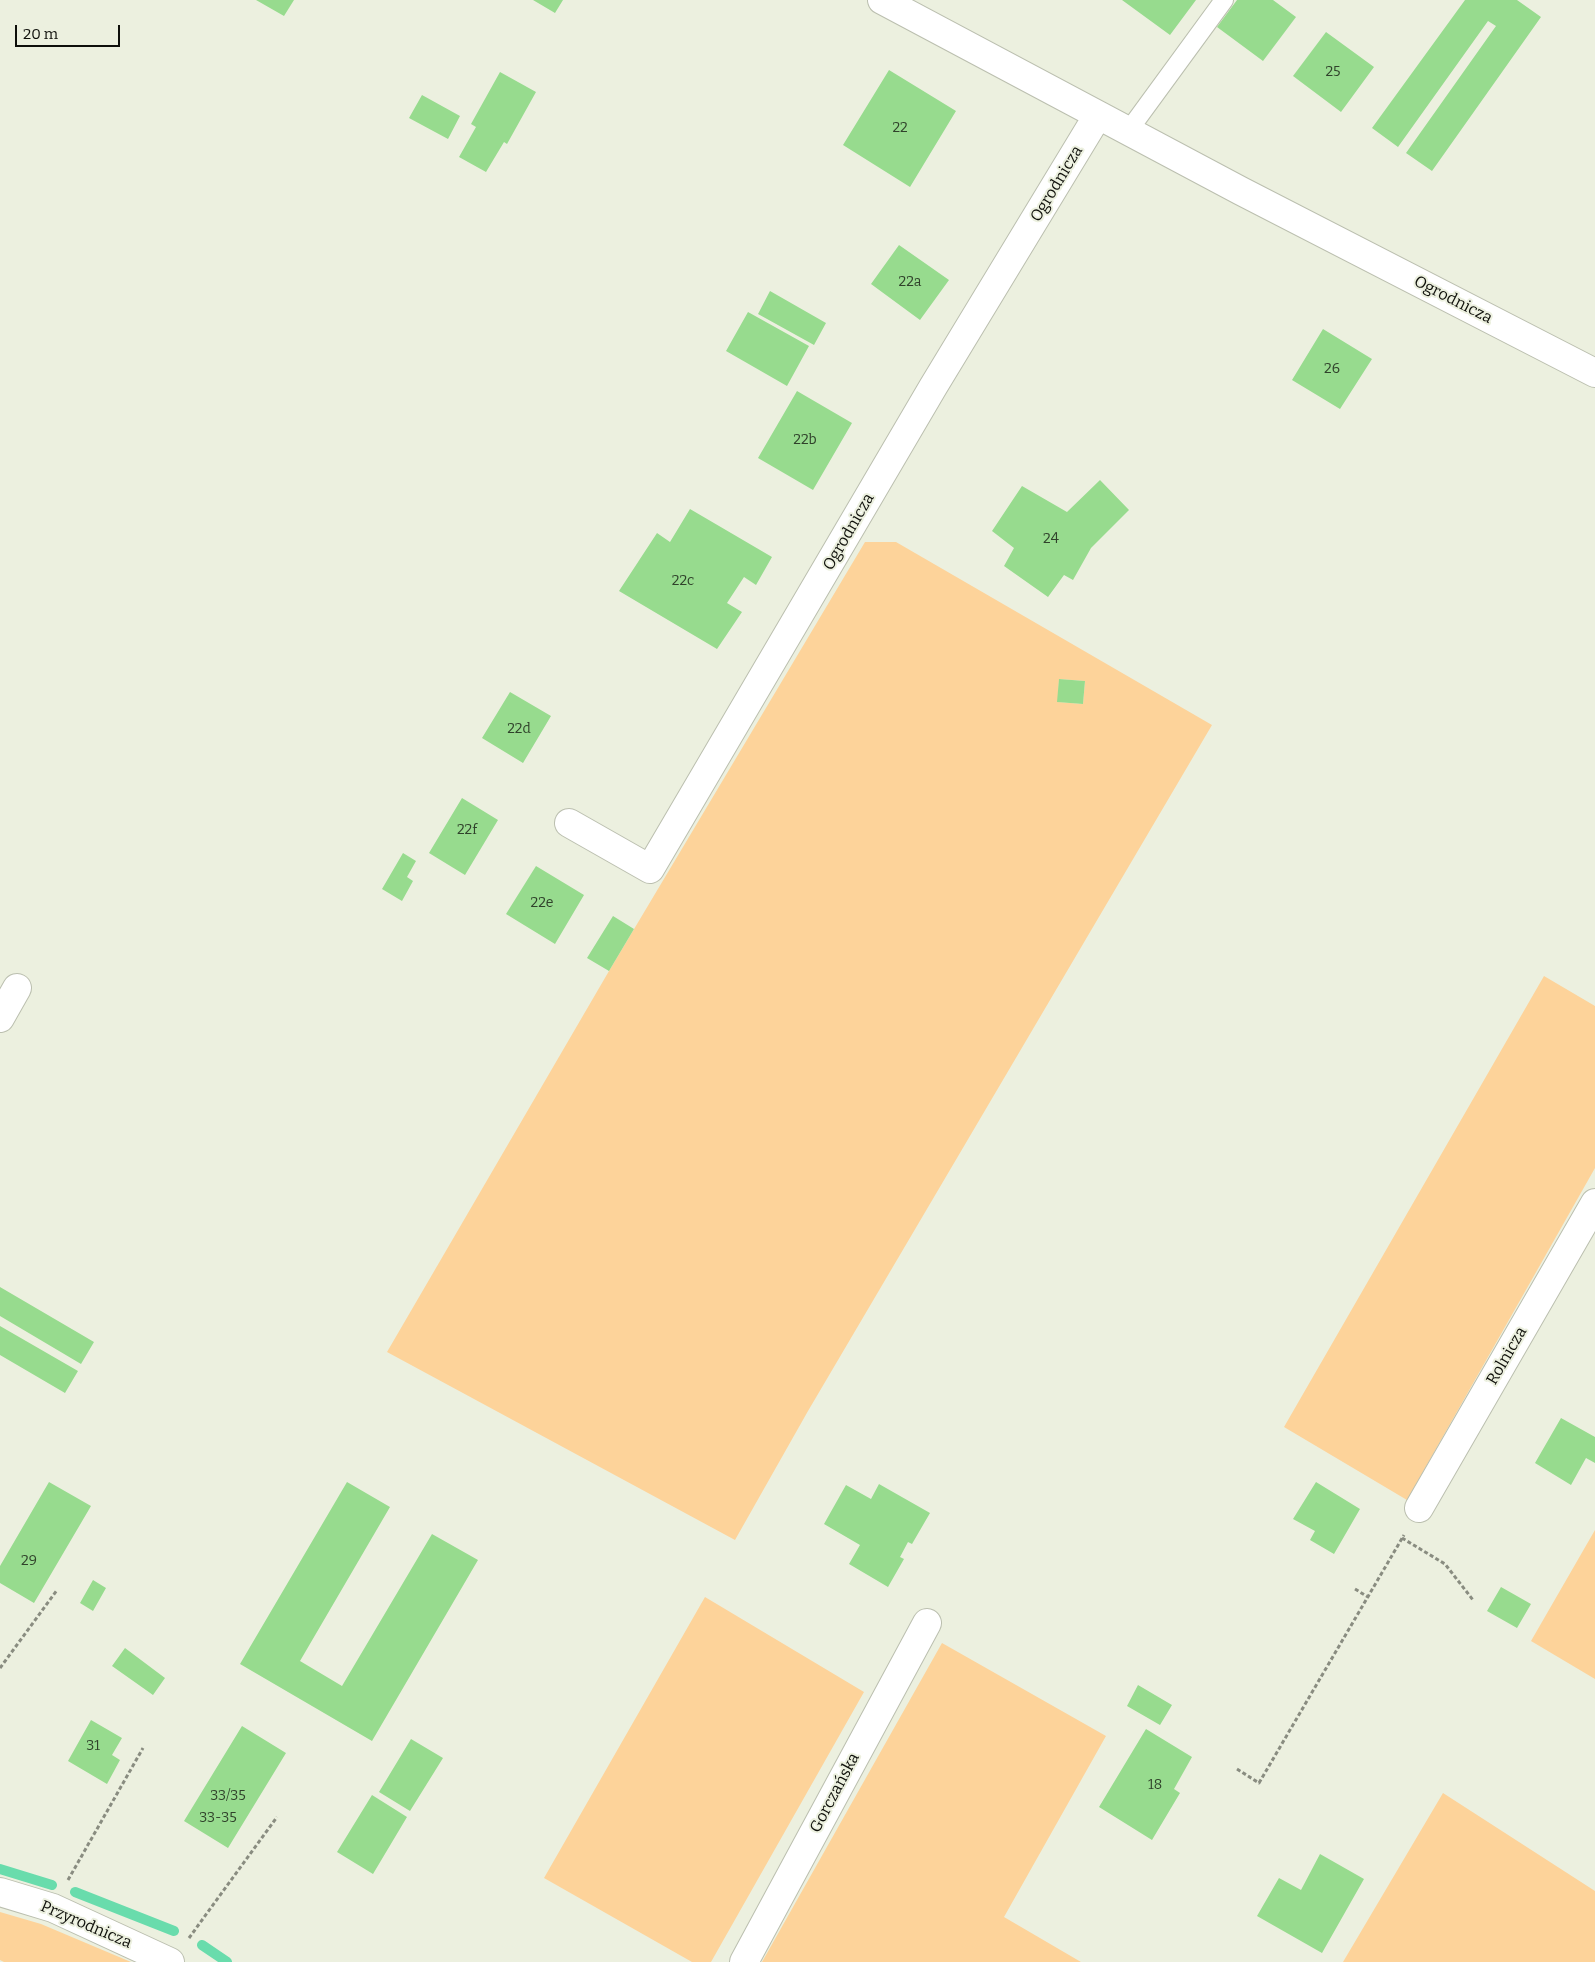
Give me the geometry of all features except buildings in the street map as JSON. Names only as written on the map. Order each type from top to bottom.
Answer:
[{"type":"street","name":"Ogrodnicza","points":[[882,0],[1434,291],[1595,373]]},
{"type":"street","name":"Ogrodnicza","points":[[569,823],[650,869],[933,387],[1098,115]]},
{"type":"street","points":[[0,1018],[17,988]]},
{"type":"street","name":"Rolnicza","points":[[1419,1508],[1595,1203]]},
{"type":"street","name":"Gorczańska","points":[[744,1962],[927,1623]]},
{"type":"street","name":"Przyrodnicza","points":[[0,1892],[53,1908],[178,1954]]},
{"type":"lane","points":[[1129,130],[1224,0]]},
{"type":"path","points":[[1237,1769],[1259,1783],[1419,1508]]},
{"type":"path","points":[[1402,1538],[1445,1564],[1473,1600]]},
{"type":"path","points":[[1354,1589],[1368,1597]]},
{"type":"path","points":[[0,1668],[57,1590]]},
{"type":"path","points":[[53,1908],[143,1748]]},
{"type":"path","points":[[178,1954],[194,1928],[276,1817]]},
{"type":"shaded area","points":[[865,542],[896,542],[1212,725],[808,1411],[735,1540],[387,1352],[609,971]],"holes":[[[1059,679],[1085,681],[1083,704],[1058,702]]]},
{"type":"shaded area","points":[[1544,976],[1595,1006],[1595,1168],[1407,1500],[1284,1427]]},
{"type":"shaded area","points":[[1595,1530],[1595,1679],[1531,1641]]},
{"type":"shaded area","points":[[705,1597],[864,1692],[711,1962],[692,1962],[544,1878]]},
{"type":"shaded area","points":[[942,1643],[1106,1736],[1004,1917],[1081,1962],[762,1962]]},
{"type":"shaded area","points":[[1443,1793],[1595,1891],[1595,1962],[1343,1962]]},
{"type":"shaded area","points":[[0,1912],[41,1924],[131,1962],[4,1962],[0,1960]]},
{"type":"waterway","points":[[0,1869],[52,1885]]},
{"type":"waterway","points":[[75,1892],[174,1931]]},
{"type":"waterway","points":[[202,1945],[227,1962]]}]
